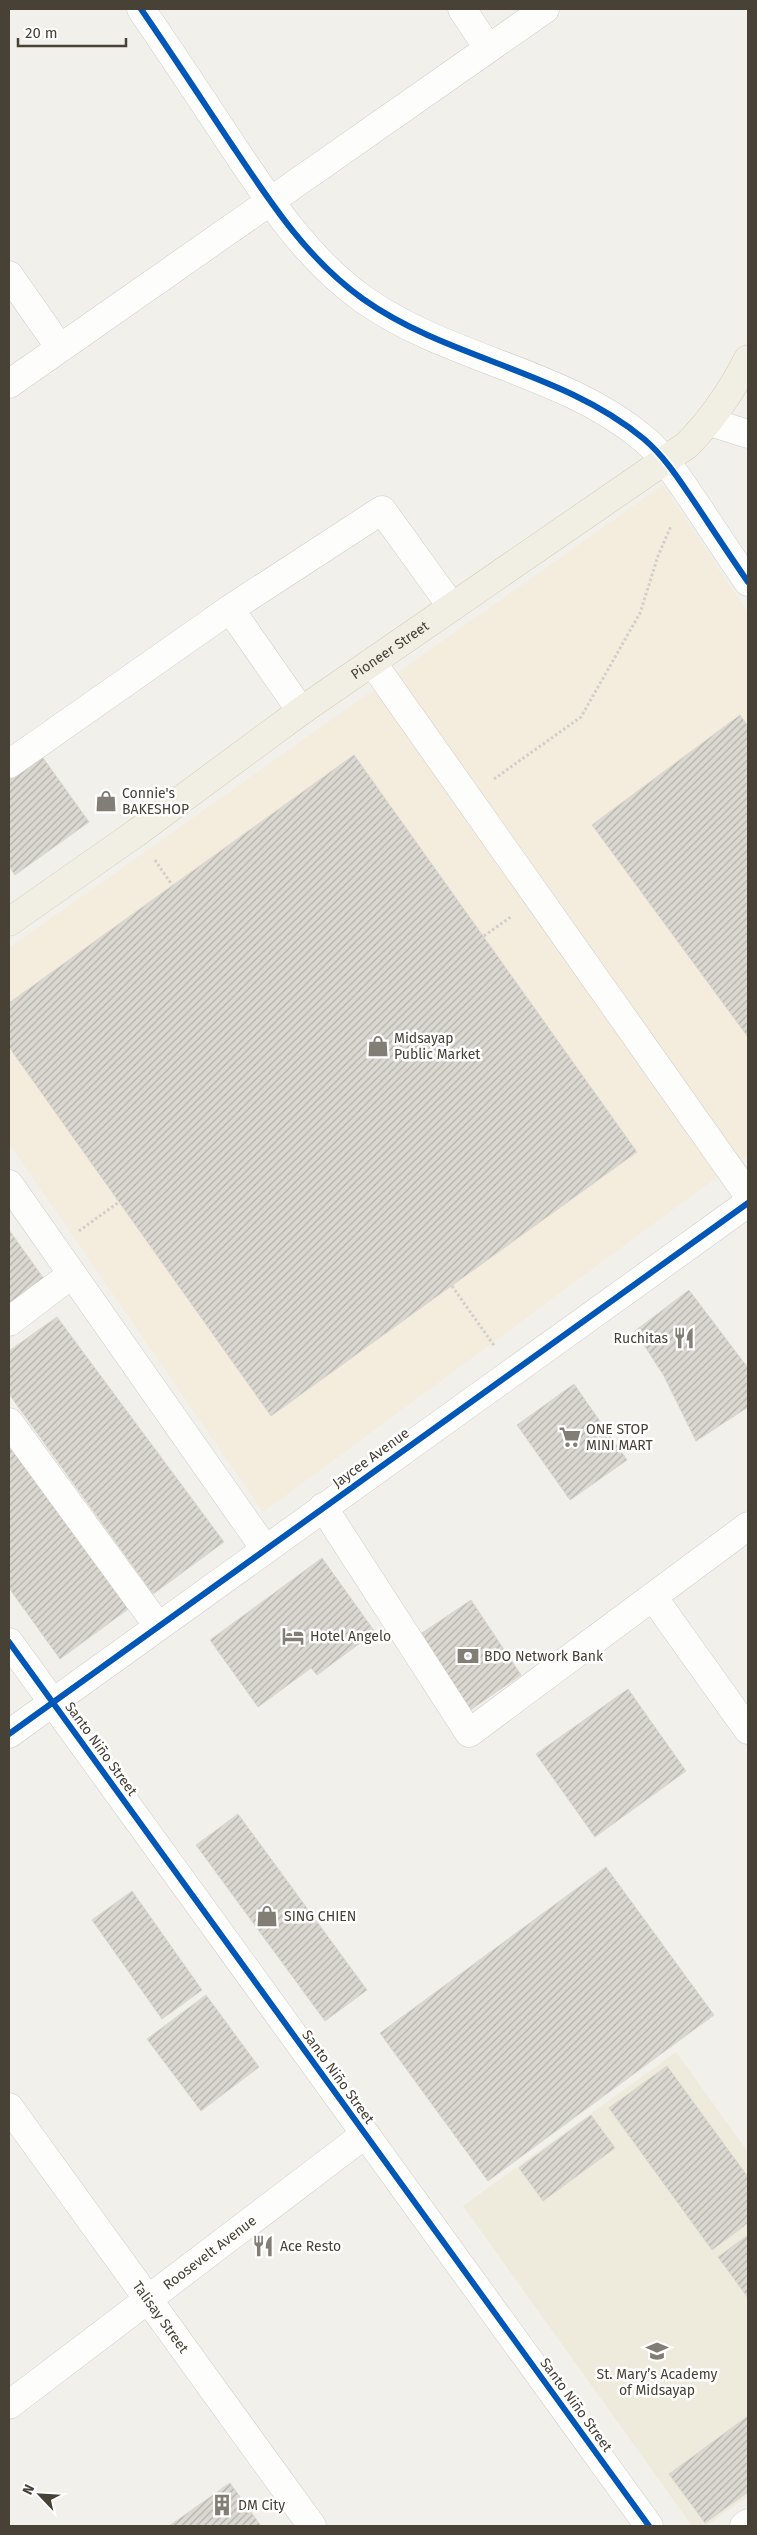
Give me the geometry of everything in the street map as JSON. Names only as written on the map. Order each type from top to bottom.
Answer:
[{"type":"main road","name":"Pioneer Street","points":[[9,922],[136,833],[301,711],[687,445],[710,422],[731,392],[748,359]]},
{"type":"street","points":[[141,9],[270,201],[302,243],[326,270],[364,300],[408,327],[593,404],[620,420],[645,440],[664,460],[748,582]]},
{"type":"street","points":[[462,9],[488,48]]},
{"type":"street","points":[[9,384],[545,9]]},
{"type":"street","points":[[9,275],[60,348]]},
{"type":"street","points":[[710,422],[748,434]]},
{"type":"street","points":[[9,764],[230,609],[382,510],[452,607]]},
{"type":"street","points":[[230,609],[301,711]]},
{"type":"street","points":[[372,662],[748,1195]]},
{"type":"street","points":[[9,1184],[265,1549]]},
{"type":"street","name":"Jaycee Avenue","points":[[9,1734],[748,1203]]},
{"type":"street","points":[[9,1322],[72,1274]]},
{"type":"street","points":[[9,1422],[158,1626]]},
{"type":"street","points":[[323,1507],[469,1733],[748,1526]]},
{"type":"street","points":[[653,1596],[748,1730]]},
{"type":"street","name":"Santo Niño Street","points":[[9,1642],[364,2135],[649,2526]]},
{"type":"street","name":"Talisay Street","points":[[9,2107],[312,2526]]},
{"type":"street","name":"Roosevelt Avenue","points":[[9,2405],[147,2298],[364,2135]]},
{"type":"street","points":[[744,2526],[748,2523]]},
{"type":"path","points":[[467,799],[581,717],[640,614],[658,556],[686,490]]},
{"type":"path","points":[[55,1249],[119,1202]]},
{"type":"path","points":[[452,1286],[512,1372]]},
{"type":"shaded area","name":"Midsayap Public Market","points":[[663,485],[748,613],[748,1154],[263,1512],[9,1143],[9,948]]},
{"type":"shaded area","name":"St. Mary’s Academy of Midsayap","points":[[676,2052],[748,2152],[748,2496],[706,2526],[692,2526],[463,2206]]},
{"type":"building","points":[[740,715],[748,726],[748,1037],[592,825]]},
{"type":"building","points":[[41,755],[89,822],[15,875],[9,866],[9,779]]},
{"type":"building","points":[[354,755],[637,1152],[271,1416],[9,1047],[9,1003]]},
{"type":"building","points":[[9,1230],[47,1283],[9,1310]]},
{"type":"building","points":[[689,1290],[748,1368],[748,1407],[696,1441],[664,1376],[635,1331]]},
{"type":"building","points":[[57,1317],[224,1542],[153,1594],[9,1394],[9,1351]]},
{"type":"building","points":[[574,1384],[627,1460],[570,1500],[517,1425]]},
{"type":"building","points":[[9,1442],[131,1607],[60,1659],[9,1588]]},
{"type":"building","name":"Hotel Angelo","points":[[322,1558],[375,1632],[317,1675],[311,1668],[258,1707],[210,1640]]},
{"type":"building","name":"BDO Network Bank","points":[[471,1600],[521,1675],[466,1713],[416,1637]]},
{"type":"building","points":[[628,1689],[686,1771],[595,1837],[536,1754]]},
{"type":"building","points":[[238,1814],[367,1990],[325,2021],[196,1845]]},
{"type":"building","points":[[606,1867],[714,2015],[488,2181],[380,2033]]},
{"type":"building","points":[[132,1891],[202,1990],[162,2019],[92,1920]]},
{"type":"building","points":[[206,1995],[259,2067],[201,2111],[147,2039]]},
{"type":"building","points":[[667,2066],[748,2177],[748,2223],[712,2250],[609,2108]]},
{"type":"building","points":[[591,2115],[615,2148],[543,2201],[519,2168]]},
{"type":"building","points":[[748,2235],[748,2298],[718,2257]]},
{"type":"building","points":[[748,2416],[748,2492],[705,2523],[669,2474]]},
{"type":"building","name":"DM City","points":[[230,2483],[261,2526],[169,2526]]},
{"type":"cycle path","points":[[141,9],[275,208],[324,266],[363,299],[396,320],[432,337],[578,397],[612,416],[644,439],[678,478],[748,582]]},
{"type":"cycle path","points":[[9,1734],[748,1203]]},
{"type":"cycle path","points":[[9,1642],[649,2526]]},
{"type":"place","name":"Connie's BAKESHOP","points":[[106,801]]},
{"type":"place","name":"Midsayap Public Market","points":[[378,1046]]},
{"type":"place","name":"Ruchitas","points":[[684,1338]]},
{"type":"place","name":"ONE STOP MINI MART","points":[[570,1437]]},
{"type":"place","name":"Hotel Angelo","points":[[293,1636]]},
{"type":"place","name":"BDO Network Bank","points":[[468,1656]]},
{"type":"place","name":"SING CHIEN","points":[[267,1916]]},
{"type":"place","name":"Ace Resto","points":[[263,2246]]},
{"type":"place","name":"St. Mary’s Academy of Midsayap","points":[[657,2351]]},
{"type":"place","name":"DM City","points":[[222,2505]]}]
